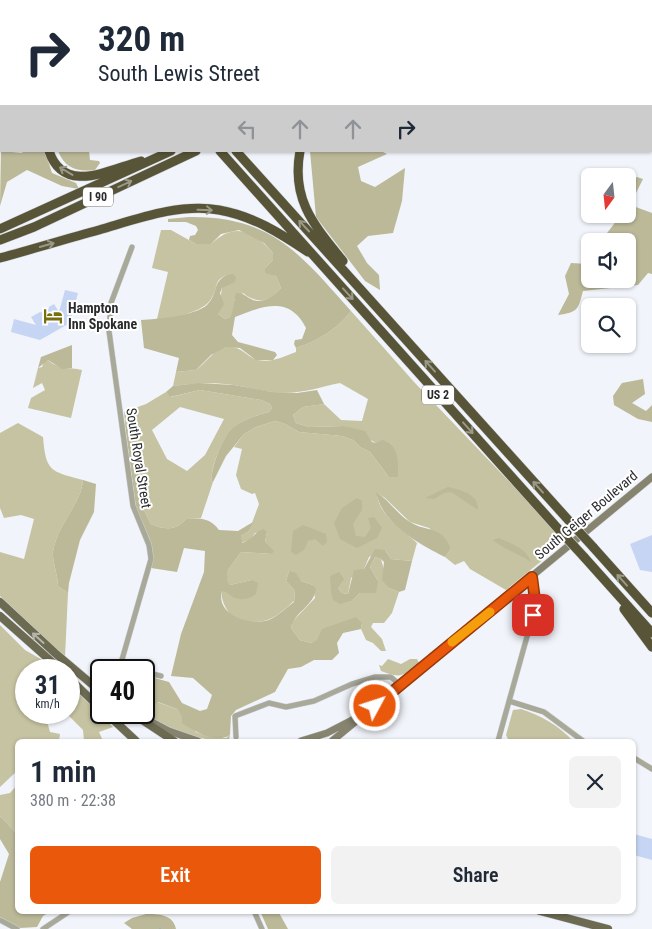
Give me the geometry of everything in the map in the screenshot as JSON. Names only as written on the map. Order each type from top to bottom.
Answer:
[{"type":"highway","points":[[50,152],[56,163],[65,172],[85,177],[167,153]]},
{"type":"highway","name":"I 90","points":[[0,240],[34,227],[194,152]]},
{"type":"highway","name":"US 2","points":[[221,152],[652,633]]},
{"type":"highway","name":"US 2","points":[[236,152],[652,613]]},
{"type":"highway","points":[[300,152],[298,179],[304,207],[319,231],[349,268],[360,288]]},
{"type":"highway","name":"I 90","points":[[0,228],[167,153]]},
{"type":"highway","name":"US 2","points":[[0,258],[146,217],[194,209],[217,210],[251,219],[283,235],[315,258]]},
{"type":"highway","points":[[601,576],[652,646]]},
{"type":"main road","points":[[0,602],[90,683]]},
{"type":"main road","points":[[0,616],[49,659]]},
{"type":"main road","points":[[80,689],[90,698]]},
{"type":"main road","points":[[117,724],[134,739]]},
{"type":"main road","points":[[149,724],[171,739]]},
{"type":"main road","points":[[551,914],[608,929]]},
{"type":"street","name":"South Royal Street","points":[[122,659],[150,559],[149,545],[133,506],[109,331],[111,303],[132,247]]},
{"type":"street","name":"South Geiger Boulevard","points":[[375,706],[652,477]]},
{"type":"street","points":[[499,739],[533,615],[535,600],[532,577]]},
{"type":"street","points":[[155,675],[161,676]]},
{"type":"street","points":[[236,739],[236,716],[269,703],[286,707],[314,701],[352,684],[374,677],[391,677],[400,685]]},
{"type":"street","points":[[509,702],[544,712],[581,739]]},
{"type":"street","points":[[306,739],[348,723],[375,706]]},
{"type":"street","points":[[334,739],[375,706]]},
{"type":"street","points":[[155,724],[168,731],[192,739]]},
{"type":"street","points":[[636,759],[652,770]]},
{"type":"street","points":[[43,929],[66,914]]},
{"type":"street","points":[[255,914],[262,929]]},
{"type":"street","points":[[0,920],[17,929]]},
{"type":"shaded area","points":[[1,152],[45,152],[52,173],[76,183],[79,189],[62,186],[27,170],[7,182],[0,206]]},
{"type":"shaded area","points":[[58,152],[89,152],[90,160],[99,161],[100,163],[95,170],[78,170],[64,162]]},
{"type":"shaded area","points":[[310,152],[383,152],[387,154],[358,167],[361,181],[375,187],[405,168],[402,201],[393,233],[368,236],[357,246],[367,263],[379,275],[380,290],[365,281],[316,217]]},
{"type":"shaded area","points":[[636,177],[643,179],[636,193]]},
{"type":"shaded area","points":[[636,207],[652,213],[652,274],[648,273],[636,285],[636,233],[607,233],[615,223],[636,223]]},
{"type":"shaded area","points":[[189,217],[218,218],[242,223],[263,231],[282,242],[316,272],[351,311],[326,334],[296,348],[295,340],[302,339],[306,328],[299,317],[283,307],[264,307],[255,310],[235,317],[232,335],[238,342],[275,352],[277,355],[273,360],[256,360],[240,348],[226,347],[211,355],[196,370],[176,372],[179,358],[144,348],[141,320],[176,316],[201,309],[211,300],[221,279],[232,273],[236,277],[235,282],[222,288],[220,293],[224,304],[218,314],[225,319],[232,314],[236,293],[259,301],[272,297],[281,288],[276,276],[265,273],[265,268],[273,260],[273,253],[264,243],[239,230],[221,234],[211,244],[196,244],[189,240],[190,236],[195,235],[198,230],[196,226],[186,222],[168,222],[168,219]]},
{"type":"shaded area","points":[[161,230],[171,230],[196,244],[211,244],[220,237],[236,231],[251,234],[273,253],[273,260],[265,268],[276,276],[281,288],[272,297],[263,300],[253,299],[243,293],[234,300],[236,306],[230,317],[225,319],[218,314],[222,288],[232,273],[218,281],[214,294],[202,308],[170,318],[157,319],[168,272],[152,268]]},
{"type":"shaded area","points":[[571,263],[581,264],[581,288],[610,288],[583,291],[576,309],[570,313],[558,315],[569,294],[565,276]]},
{"type":"shaded area","points":[[351,311],[415,383],[565,540],[557,547],[555,540],[543,554],[544,559],[506,590],[470,569],[464,561],[455,565],[445,557],[451,549],[429,528],[410,522],[385,498],[377,493],[378,501],[386,515],[417,543],[412,561],[391,559],[385,550],[369,557],[364,569],[351,578],[348,594],[342,593],[338,588],[331,591],[353,600],[360,593],[369,592],[378,581],[370,567],[375,557],[381,559],[389,588],[399,592],[392,613],[384,623],[373,623],[371,627],[382,639],[386,651],[381,651],[373,643],[366,640],[361,629],[362,623],[311,643],[300,640],[291,628],[292,622],[315,598],[313,585],[301,581],[289,571],[286,581],[295,591],[294,601],[268,620],[248,622],[238,620],[229,613],[222,598],[222,591],[252,580],[230,585],[226,582],[228,570],[241,552],[272,554],[265,542],[267,532],[255,533],[250,540],[241,543],[241,536],[249,531],[259,504],[255,493],[252,494],[241,489],[236,475],[242,449],[234,447],[244,434],[256,427],[275,421],[299,432],[342,436],[353,440],[360,447],[370,452],[389,477],[376,443],[344,426],[309,427],[296,423],[293,415],[303,407],[324,404],[341,420],[362,421],[368,399],[340,383],[291,393],[219,383],[173,386],[176,372],[196,370],[222,348],[240,349],[254,358],[263,361],[277,359],[296,352],[296,348],[334,329]]},
{"type":"shaded area","points":[[72,345],[72,368],[62,369],[48,360],[38,368],[41,357]]},
{"type":"shaded area","points":[[48,360],[60,367],[82,370],[71,418],[28,408],[31,398],[45,390],[42,383],[33,388],[38,368],[42,367],[44,362]]},
{"type":"shaded area","points":[[643,379],[645,394],[632,403],[646,411],[652,405],[652,422],[638,419],[614,405],[613,396],[622,383]]},
{"type":"shaded area","points":[[198,383],[234,385],[272,392],[297,393],[317,390],[324,404],[303,407],[293,415],[296,423],[309,427],[344,426],[365,431],[372,442],[376,443],[382,440],[388,442],[397,455],[398,477],[389,477],[370,452],[360,447],[353,440],[342,436],[299,432],[275,421],[256,427],[244,434],[226,456],[213,482],[212,476],[215,461],[221,445],[229,432],[242,422],[269,412],[272,408],[270,404],[261,400],[200,390],[170,397],[166,392],[173,386]]},
{"type":"shaded area","points":[[200,390],[261,400],[270,404],[272,408],[269,412],[242,422],[226,438],[215,461],[212,475],[213,482],[201,518],[186,519],[178,526],[165,528],[151,524],[144,510],[142,455],[134,427],[125,425],[124,412],[146,404],[166,392],[171,397]],"holes":[[[180,407],[224,419],[205,455],[187,471],[167,459],[152,430]]]},
{"type":"shaded area","points":[[18,423],[43,437],[48,464],[52,468],[57,472],[83,480],[78,498],[59,532],[53,552],[58,586],[68,593],[65,657],[0,596],[0,552],[24,559],[34,519],[21,515],[4,518],[0,508],[0,433]]},
{"type":"shaded area","points":[[125,425],[133,426],[142,455],[144,510],[151,524],[170,528],[178,526],[186,519],[201,519],[209,521],[219,530],[238,531],[253,522],[249,531],[241,536],[242,543],[263,529],[267,532],[265,542],[274,551],[272,554],[241,552],[228,570],[227,581],[230,585],[252,580],[258,583],[256,594],[248,598],[236,598],[222,591],[221,600],[224,607],[230,613],[255,622],[271,619],[277,615],[294,602],[295,591],[286,581],[289,571],[296,573],[301,581],[313,585],[316,589],[312,600],[293,622],[291,628],[300,640],[311,643],[317,640],[322,629],[356,617],[362,623],[361,629],[343,633],[337,643],[339,653],[332,660],[314,660],[301,667],[288,669],[275,692],[236,710],[231,716],[230,735],[218,738],[193,730],[182,723],[182,716],[177,709],[158,702],[155,704],[155,678],[169,682],[182,703],[200,711],[207,709],[212,695],[193,678],[171,676],[181,634],[204,572],[205,551],[184,548],[177,572],[151,568],[153,554],[150,540],[136,508]]},
{"type":"shaded area","points":[[83,480],[96,484],[94,512],[80,540],[68,593],[58,586],[53,552],[59,532],[78,498]]},
{"type":"shaded area","points":[[448,487],[463,491],[472,496],[476,500],[478,510],[451,492],[444,493],[434,499],[425,498]]},
{"type":"shaded area","points":[[376,492],[410,522],[438,532],[443,536],[451,549],[445,557],[403,532],[386,514]]},
{"type":"shaded area","points":[[357,498],[362,501],[362,510],[353,524],[356,536],[365,537],[371,528],[368,518],[374,517],[382,528],[377,538],[357,548],[340,539],[334,523],[342,508]]},
{"type":"shaded area","points":[[303,525],[326,534],[327,542],[323,546],[315,539],[308,541],[304,550],[296,555],[291,552],[293,531]]},
{"type":"shaded area","points":[[499,538],[526,553],[531,562],[493,540]]},
{"type":"shaded area","points":[[375,549],[385,550],[391,559],[412,561],[405,590],[399,592],[389,588],[382,580],[384,562],[375,557],[370,567],[378,581],[376,593],[360,593],[353,600],[340,604],[333,600],[330,576],[339,572],[344,579],[338,588],[342,593],[348,594],[354,570],[364,569]]},
{"type":"shaded area","points":[[0,625],[25,650],[41,659],[15,659],[15,724],[48,724],[50,732],[60,734],[59,739],[15,739],[15,773],[0,787]]},
{"type":"shaded area","points":[[388,659],[401,664],[410,659],[417,659],[419,663],[402,675],[394,675],[381,671],[379,665],[382,666]]},
{"type":"shaded area","points":[[80,695],[90,705],[90,724],[110,724],[113,727],[99,732],[102,739],[84,739],[83,730],[77,724],[80,724]]},
{"type":"shaded area","points":[[157,702],[177,709],[196,732],[213,737],[226,738],[230,735],[229,739],[205,739],[155,720],[155,704]]},
{"type":"shaded area","points":[[521,709],[536,715],[562,730],[571,739],[508,739],[506,735],[513,710]]},
{"type":"shaded area","points":[[15,787],[15,832],[0,816],[0,795],[10,793]]},
{"type":"shaded area","points":[[0,816],[15,832],[15,914],[46,914],[37,927],[20,928],[0,917],[0,882],[9,854],[0,839]]},
{"type":"shaded area","points":[[146,914],[160,915],[172,920],[176,929],[132,929],[124,923],[132,918]]},
{"type":"shaded area","points":[[261,914],[280,914],[288,929],[268,929]]},
{"type":"building","name":"Hampton Inn Spokane","points":[[65,290],[78,293],[70,323],[40,340],[11,332],[14,319],[36,325],[31,317],[40,312],[47,314],[49,307],[54,304],[59,312]]},
{"type":"building","points":[[652,535],[652,572],[640,570],[630,544]]},
{"type":"building","points":[[636,835],[652,839],[652,860],[636,856]]},
{"type":"slow traffic","points":[[452,642],[490,612]]},
{"type":"place","name":"Hampton Inn Spokane","points":[[53,316]]},
{"type":"route","points":[[375,706],[532,577],[535,600],[533,615]]}]
